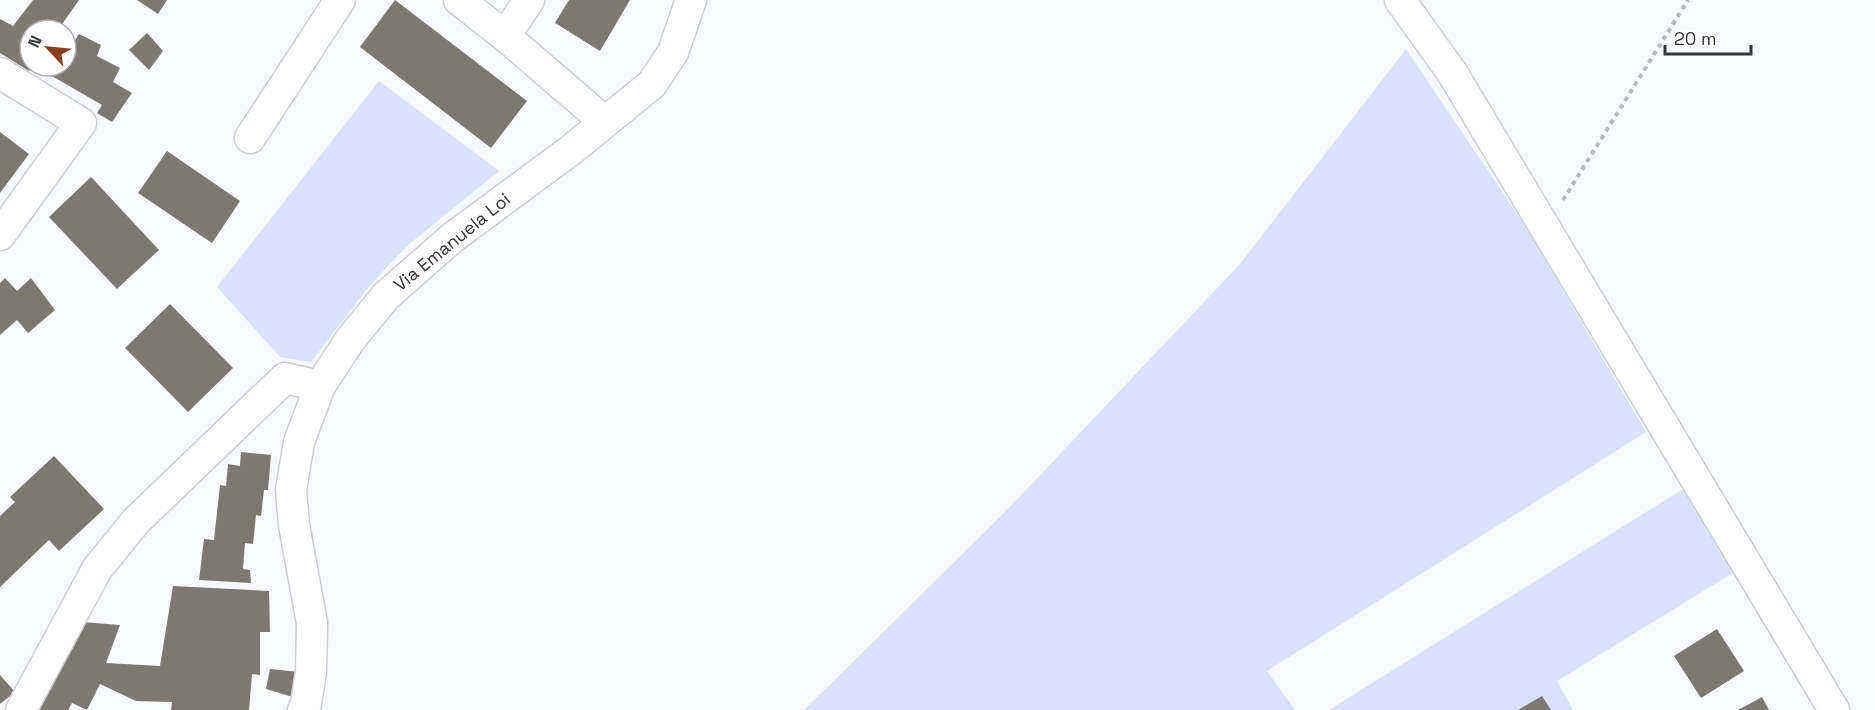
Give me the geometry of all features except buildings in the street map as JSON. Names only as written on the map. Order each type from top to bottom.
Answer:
[{"type":"street","points":[[250,138],[340,0]]},
{"type":"street","points":[[459,0],[505,36],[605,122]]},
{"type":"street","points":[[505,36],[530,0]]},
{"type":"street","name":"Via Emanuela Loi","points":[[303,710],[311,672],[312,623],[294,525],[291,490],[299,442],[320,386],[350,340],[386,296],[452,238],[571,150],[652,84],[673,52],[691,0]]},
{"type":"street","points":[[1401,0],[1453,75],[1834,710]]},
{"type":"street","points":[[0,73],[81,123],[0,235]]},
{"type":"street","points":[[21,710],[96,569],[136,522],[285,378],[320,386]]},
{"type":"path","points":[[1540,221],[1564,199],[1688,0]]},
{"type":"shaded area","points":[[1406,49],[1526,227],[1646,432],[1267,671],[1295,710],[804,710],[1006,511],[1240,264]]},
{"type":"shaded area","points":[[379,81],[499,171],[407,246],[371,284],[311,362],[280,357],[217,287]]},
{"type":"shaded area","points":[[1683,489],[1736,571],[1557,681],[1573,710],[1329,710]]}]
